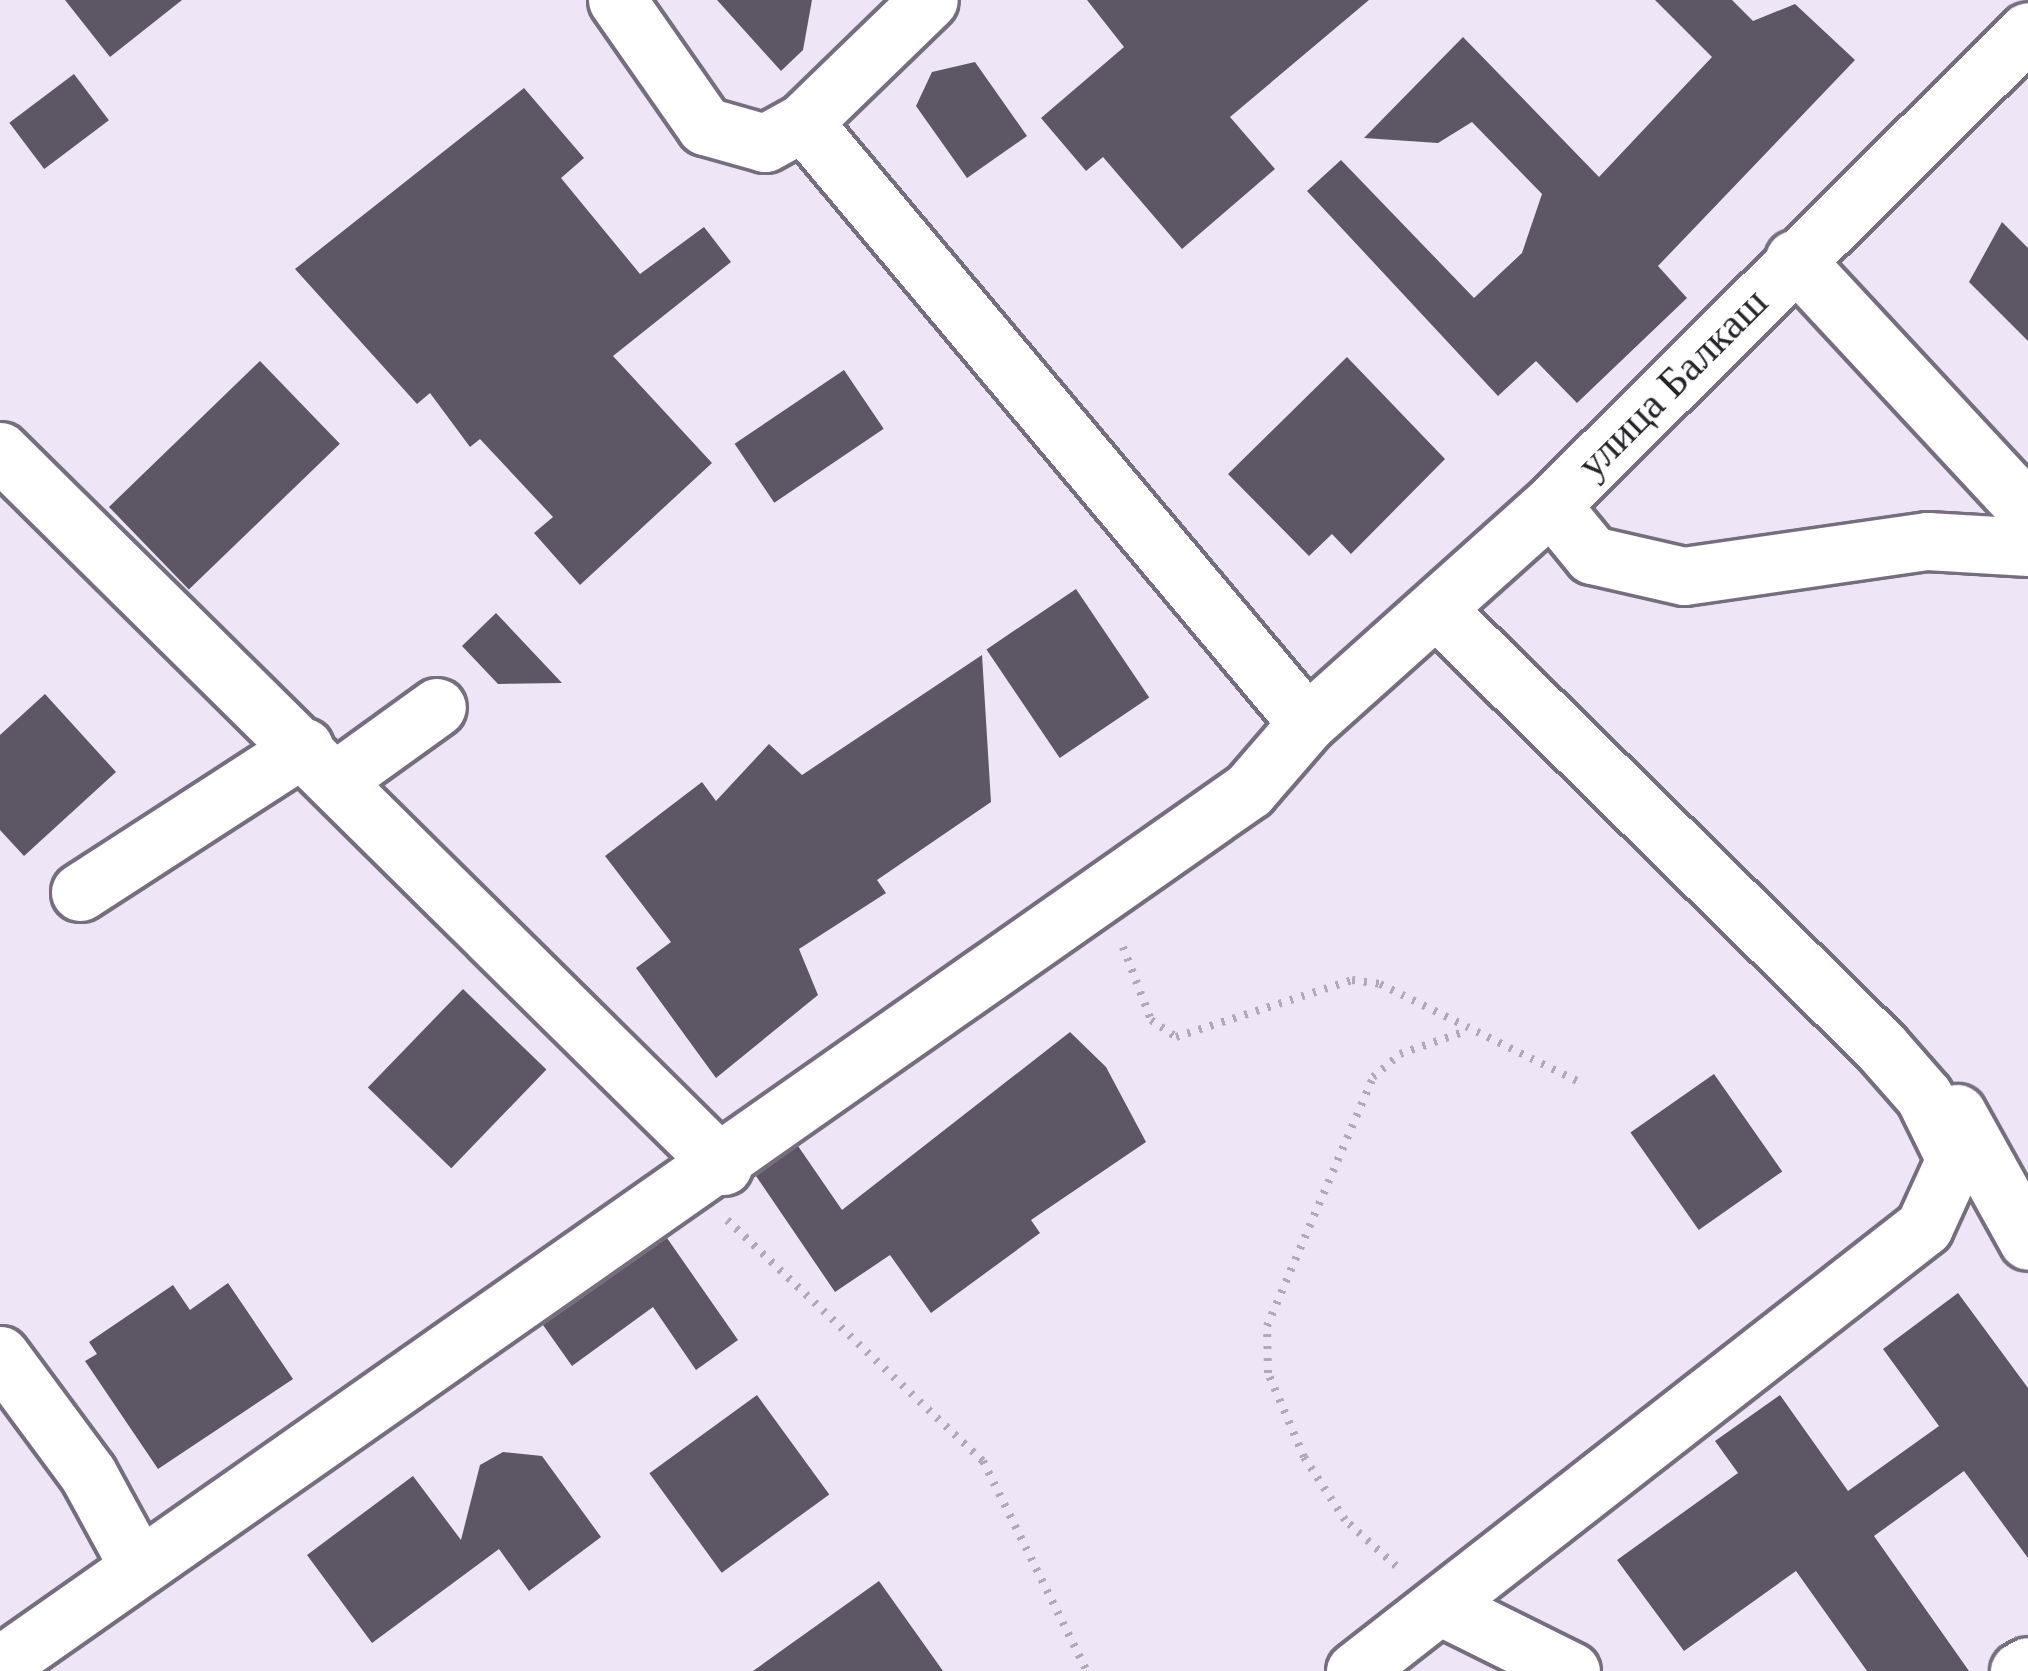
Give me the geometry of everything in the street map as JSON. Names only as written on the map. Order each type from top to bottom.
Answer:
[{"type":"street","points":[[617,0],[705,126],[765,143],[803,122],[929,0]]},
{"type":"street","name":"улица Балкаш","points":[[0,1665],[67,1644],[136,1562],[708,1173],[1249,790],[1306,723],[1551,505],[2028,32]]},
{"type":"street","points":[[803,122],[1306,723]]},
{"type":"street","points":[[1793,260],[2028,511]]},
{"type":"street","points":[[0,451],[320,763],[708,1173]]},
{"type":"street","points":[[1551,505],[1592,555],[1684,576],[1927,541],[2028,547]]},
{"type":"street","points":[[1436,609],[1924,1096],[1955,1160],[1924,1227]]},
{"type":"street","points":[[80,892],[437,706]]},
{"type":"street","points":[[1924,1096],[1942,1097],[1965,1122],[1993,1184],[2028,1241]]},
{"type":"street","points":[[1355,1671],[1924,1227],[1993,1184]]},
{"type":"street","points":[[0,1354],[88,1474],[136,1562]]},
{"type":"street","points":[[1442,1607],[1571,1671]]},
{"type":"street","points":[[2019,1671],[2028,1666]]},
{"type":"path","points":[[1103,897],[1151,1020],[1176,1037],[1352,980],[1380,984],[1466,1031],[1579,1082]]},
{"type":"path","points":[[1442,1607],[1346,1520],[1304,1457],[1268,1372],[1268,1326],[1372,1077],[1400,1054],[1466,1031]]},
{"type":"path","points":[[708,1173],[983,1461],[1088,1671]]},
{"type":"building","points":[[65,0],[182,0],[110,57]]},
{"type":"building","points":[[717,0],[812,0],[803,50],[781,71]]},
{"type":"building","points":[[1087,0],[1369,0],[1230,117],[1275,169],[1182,249],[1103,157],[1086,171],[1041,118],[1124,47]]},
{"type":"building","points":[[1655,0],[1732,0],[1753,21],[1795,4],[1855,60],[1658,266],[1687,298],[1577,403],[1536,361],[1498,396],[1307,191],[1341,160],[1474,298],[1522,253],[1542,194],[1472,122],[1438,143],[1364,138],[1463,37],[1599,177],[1712,57]]},
{"type":"building","points":[[975,62],[1027,136],[967,178],[916,106],[932,72]]},
{"type":"building","points":[[74,74],[109,120],[44,169],[9,123]]},
{"type":"building","points":[[524,88],[584,158],[561,178],[640,274],[704,227],[731,262],[613,356],[712,463],[580,585],[534,533],[553,517],[480,439],[470,447],[430,393],[417,404],[295,269]]},
{"type":"building","points":[[2002,222],[2028,248],[2028,341],[1969,282]]},
{"type":"building","points":[[1347,357],[1445,459],[1351,554],[1332,534],[1309,556],[1228,474]]},
{"type":"building","points":[[260,361],[340,444],[189,590],[109,507]]},
{"type":"building","points":[[844,370],[884,429],[774,503],[735,444]]},
{"type":"building","points":[[1076,589],[1149,698],[1060,758],[986,649]]},
{"type":"building","points":[[496,613],[562,683],[498,684],[462,646]]},
{"type":"building","points":[[982,655],[991,802],[877,880],[886,893],[799,949],[818,995],[716,1078],[636,968],[671,942],[605,856],[702,782],[716,801],[769,744],[802,775]]},
{"type":"building","points":[[45,694],[116,772],[24,856],[0,830],[0,735]]},
{"type":"building","points":[[463,989],[546,1070],[451,1168],[368,1088]]},
{"type":"building","points":[[1070,1032],[1106,1067],[1146,1142],[1031,1220],[1040,1233],[931,1313],[890,1255],[835,1292],[756,1176],[798,1146],[842,1210]]},
{"type":"building","points":[[1714,1074],[1782,1171],[1699,1230],[1630,1133]]},
{"type":"building","points":[[667,1238],[738,1340],[696,1370],[653,1307],[572,1366],[543,1325]]},
{"type":"building","points":[[228,1283],[293,1379],[158,1469],[85,1361],[97,1354],[89,1342],[173,1285],[190,1310]]},
{"type":"building","points":[[1958,1293],[2028,1388],[2028,1558],[1964,1471],[1874,1536],[1969,1671],[1867,1671],[1796,1571],[1684,1651],[1617,1560],[1738,1473],[1715,1441],[1780,1395],[1848,1491],[1939,1426],[1883,1349]]},
{"type":"building","points":[[757,1395],[829,1495],[722,1573],[649,1473]]},
{"type":"building","points":[[503,1452],[542,1456],[601,1537],[529,1591],[499,1549],[372,1643],[307,1555],[413,1476],[461,1540],[480,1465]]},
{"type":"building","points":[[879,1581],[943,1671],[753,1671]]}]
